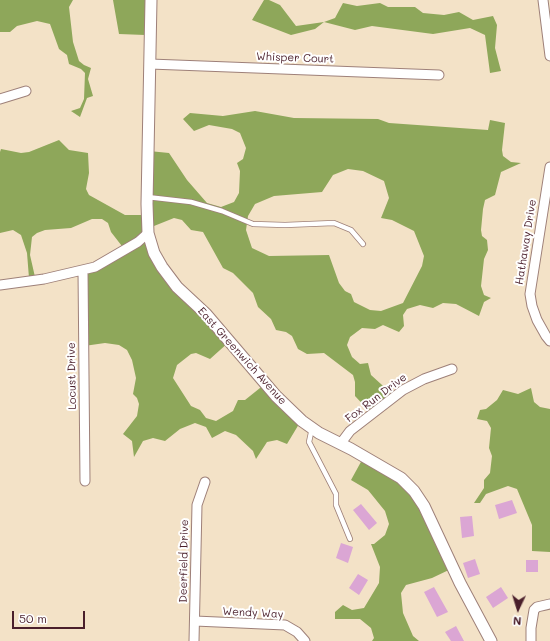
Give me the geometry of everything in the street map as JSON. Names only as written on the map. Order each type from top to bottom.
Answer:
[{"type":"street","name":"East Greenwich Avenue","points":[[151,0],[147,197],[148,233],[154,253],[162,267],[178,287],[206,314],[276,396],[302,421],[401,478],[414,491],[424,506],[460,583],[491,641]]},
{"type":"street","points":[[543,0],[550,56]]},
{"type":"street","name":"Whisper Court","points":[[150,64],[439,75]]},
{"type":"street","points":[[0,99],[26,91]]},
{"type":"street","name":"Hathaway Drive","points":[[550,167],[530,294],[537,320],[550,341]]},
{"type":"street","points":[[0,285],[96,267],[123,252],[148,233]]},
{"type":"street","name":"Locust Drive","points":[[83,270],[85,481]]},
{"type":"street","name":"Fox Run Drive","points":[[341,444],[350,431],[403,390],[424,379],[452,369]]},
{"type":"street","name":"Deerfield Drive","points":[[194,641],[194,584],[197,505],[205,482]]},
{"type":"street","points":[[531,641],[531,628],[534,610],[537,607],[550,604]]},
{"type":"street","name":"Wendy Way","points":[[195,621],[285,625],[297,632],[305,641]]},
{"type":"lane","points":[[147,197],[190,202],[222,211],[253,224],[285,225],[334,223],[351,230],[363,244]]},
{"type":"lane","points":[[312,428],[309,442],[336,494],[336,505],[350,540]]},
{"type":"green space","points":[[0,0],[73,0],[69,7],[73,42],[79,61],[91,68],[88,79],[93,96],[87,98],[80,117],[71,111],[80,108],[84,99],[85,73],[81,69],[69,64],[67,55],[59,49],[50,24],[37,21],[17,26],[10,32],[0,32]]},
{"type":"green space","points":[[113,0],[152,0],[145,35],[119,34]]},
{"type":"green space","points":[[264,0],[269,0],[280,5],[296,26],[324,22],[315,29],[291,35],[252,20]]},
{"type":"green space","points":[[343,3],[357,6],[380,3],[388,7],[415,7],[423,13],[444,15],[459,12],[473,20],[493,16],[497,25],[495,48],[501,71],[490,73],[485,35],[470,28],[433,34],[372,26],[355,30],[324,22],[335,18]]},
{"type":"green space","points":[[255,111],[294,118],[378,119],[389,123],[488,130],[490,120],[505,123],[502,150],[503,156],[511,162],[521,163],[501,172],[495,195],[485,200],[483,209],[481,230],[482,236],[487,240],[488,250],[484,259],[481,286],[484,295],[491,298],[484,302],[479,316],[456,304],[443,303],[433,308],[420,305],[407,309],[403,315],[404,326],[399,332],[383,325],[375,329],[362,328],[350,337],[347,345],[352,357],[360,364],[368,363],[371,375],[392,394],[371,413],[355,396],[355,382],[353,375],[324,353],[307,354],[298,349],[292,336],[286,332],[276,330],[271,319],[258,307],[253,293],[233,273],[223,268],[203,232],[191,230],[182,220],[174,218],[149,228],[154,255],[229,342],[210,359],[196,353],[191,354],[177,365],[173,378],[191,406],[200,410],[206,418],[216,421],[233,411],[238,400],[245,400],[265,384],[302,419],[287,444],[277,440],[267,442],[256,459],[253,451],[236,435],[225,431],[212,438],[206,427],[195,423],[180,429],[165,441],[153,438],[143,441],[134,457],[132,441],[123,434],[137,416],[139,404],[137,398],[133,394],[136,378],[132,360],[127,350],[119,345],[105,343],[84,346],[83,273],[125,250],[111,232],[108,223],[102,219],[92,219],[71,228],[45,230],[32,237],[30,255],[35,277],[29,278],[27,253],[21,235],[13,230],[0,233],[0,152],[1,149],[21,153],[29,152],[59,140],[69,150],[88,153],[89,173],[86,189],[89,195],[125,215],[147,215],[149,151],[169,153],[187,180],[207,203],[221,207],[234,202],[239,193],[240,171],[237,163],[243,159],[246,148],[240,133],[232,129],[209,125],[194,131],[183,119],[190,113],[223,116]],"holes":[[[348,169],[363,171],[384,181],[389,198],[381,218],[392,220],[414,231],[424,256],[422,266],[403,303],[381,311],[370,310],[354,302],[351,294],[345,291],[339,283],[329,255],[269,256],[252,248],[246,230],[248,216],[255,204],[274,196],[322,192],[333,175]]]},
{"type":"green space","points":[[531,388],[534,402],[540,407],[550,409],[550,552],[532,551],[532,525],[517,489],[508,486],[486,494],[480,503],[474,503],[484,488],[484,480],[490,473],[492,456],[489,448],[491,428],[487,421],[477,419],[480,410],[486,409],[497,400],[503,390],[518,394]]},
{"type":"green space","points":[[362,460],[414,491],[453,568],[432,578],[406,585],[401,593],[403,613],[413,636],[419,641],[372,641],[374,638],[371,628],[360,619],[335,619],[335,612],[343,605],[352,610],[364,608],[379,583],[380,567],[371,544],[374,544],[385,535],[389,524],[385,511],[368,490],[351,480]]},
{"type":"building","points":[[512,500],[517,513],[499,519],[495,505]]},
{"type":"building","points":[[361,504],[377,523],[369,530],[353,510]]},
{"type":"building","points":[[472,516],[474,536],[462,538],[460,517]]},
{"type":"building","points":[[341,543],[353,547],[348,563],[336,558]]},
{"type":"building","points":[[475,559],[480,574],[468,578],[463,563]]},
{"type":"building","points":[[526,560],[538,560],[538,572],[526,572]]},
{"type":"building","points":[[358,574],[368,580],[359,595],[349,588]]},
{"type":"building","points":[[434,587],[448,612],[437,617],[424,592]]},
{"type":"building","points":[[501,587],[508,598],[493,608],[486,597]]},
{"type":"building","points":[[456,626],[464,641],[451,641],[445,632]]}]
